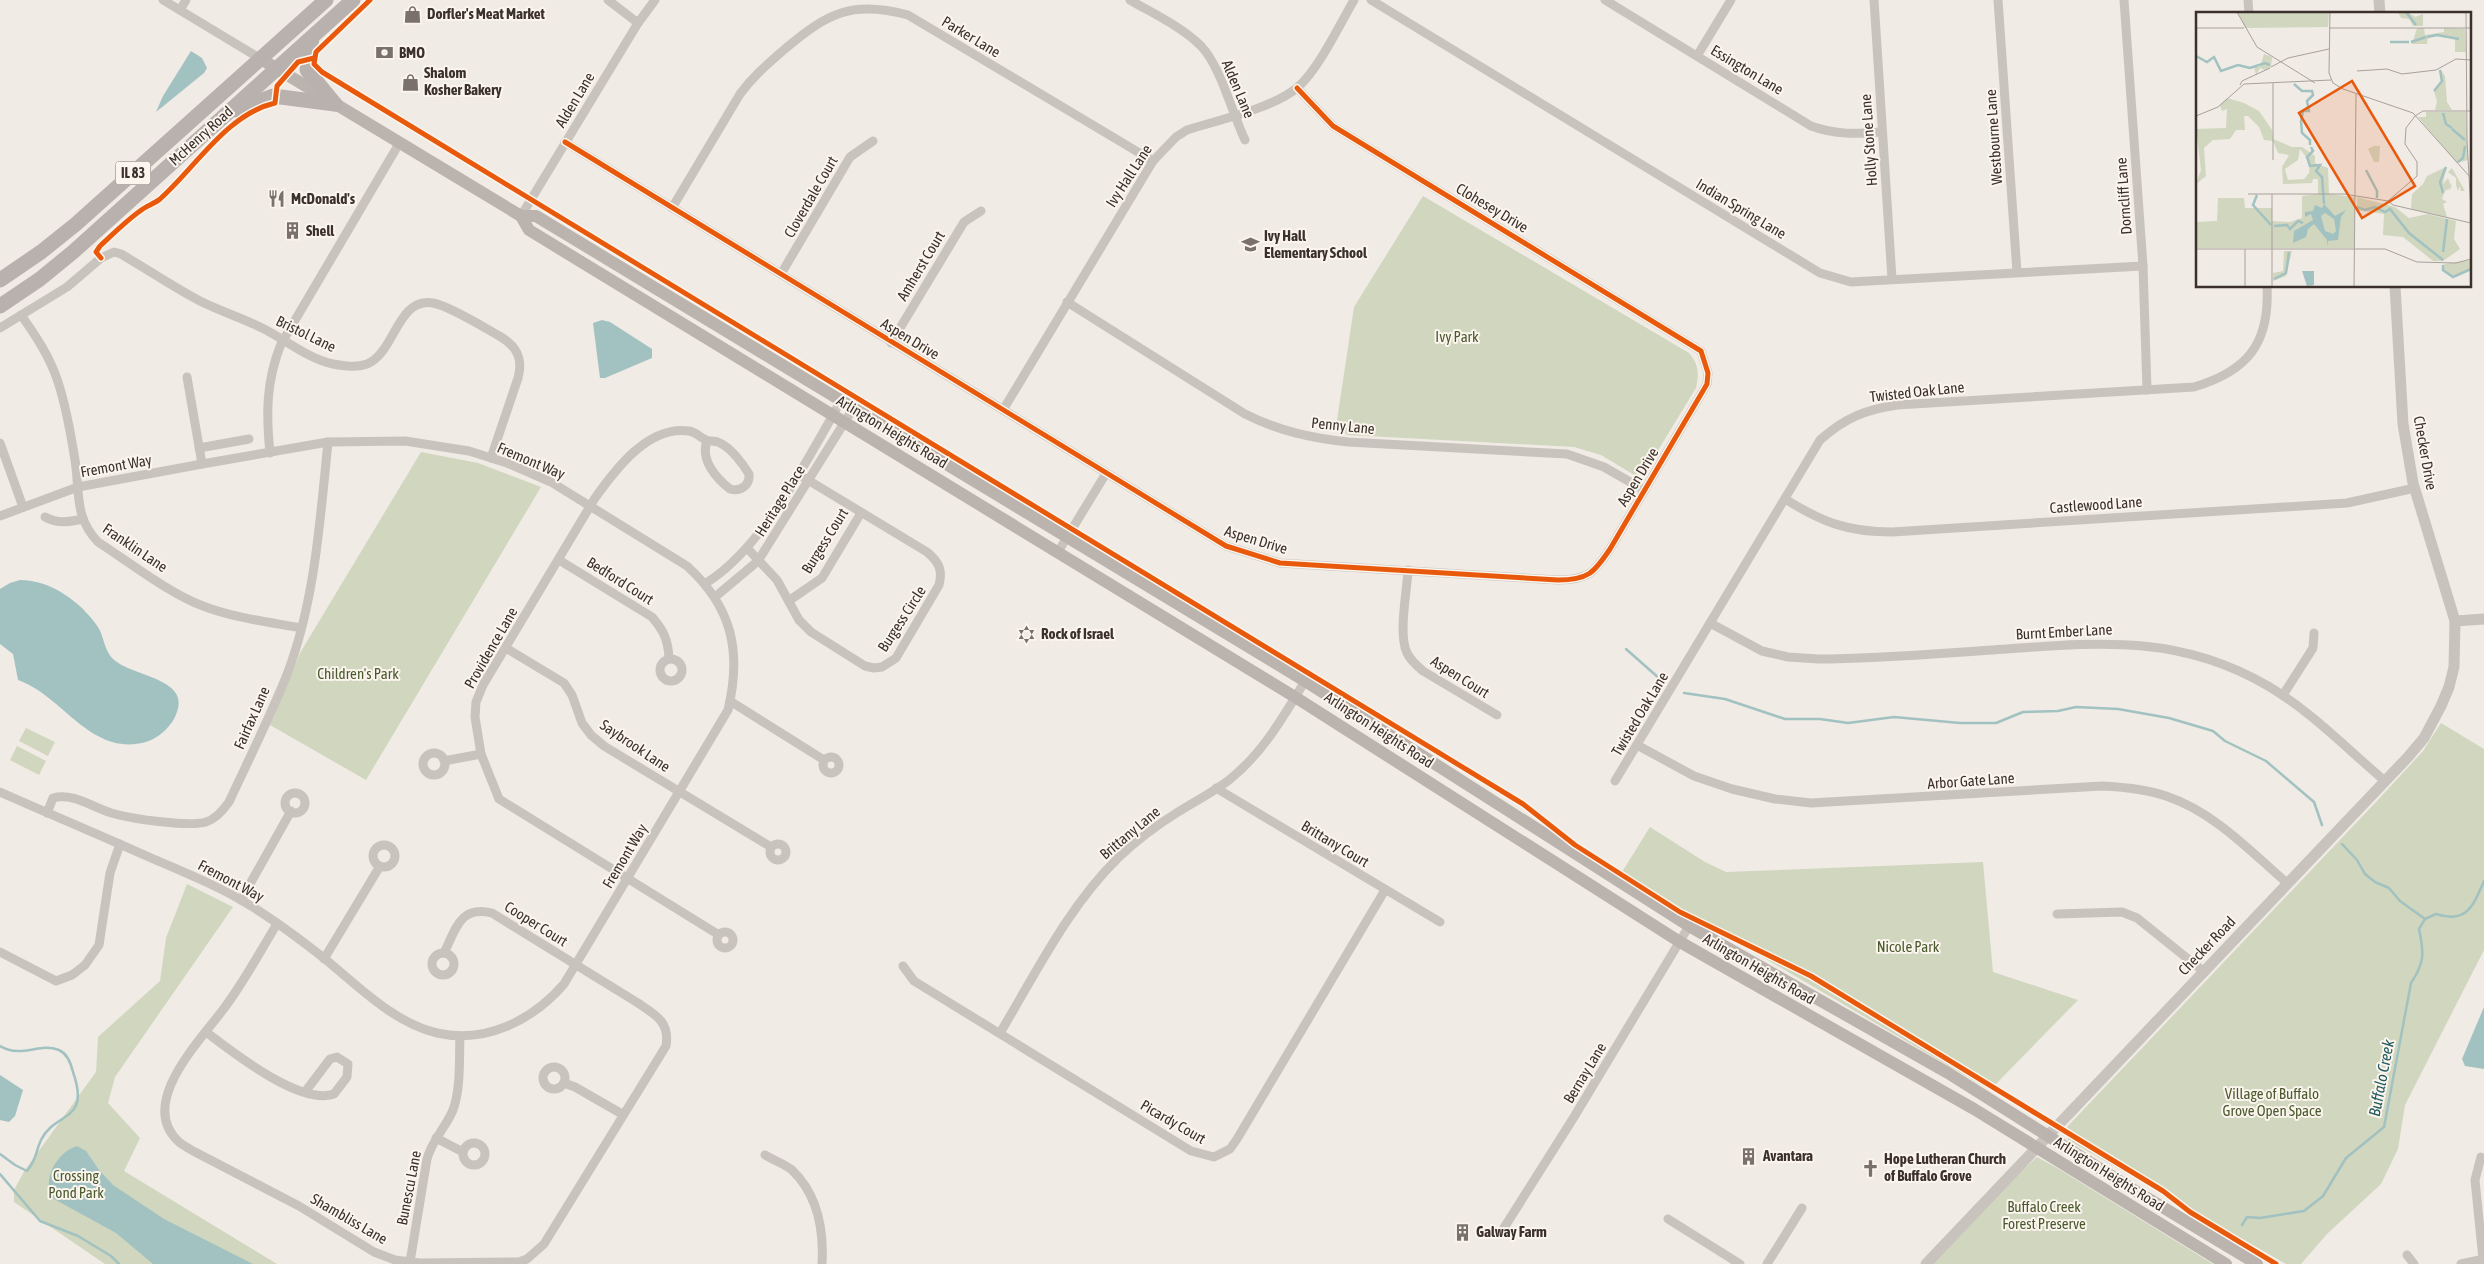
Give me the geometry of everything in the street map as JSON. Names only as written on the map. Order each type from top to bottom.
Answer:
[{"type":"main road","name":"McHenry Road","points":[[0,280],[41,252],[76,224],[326,0]]},
{"type":"main road","name":"McHenry Road","points":[[0,306],[40,279],[73,252],[354,0]]},
{"type":"main road","points":[[312,38],[307,70],[335,104]]},
{"type":"main road","name":"Arlington Heights Road","points":[[261,59],[521,216],[529,230],[1295,696],[1680,942],[1974,1109],[2226,1264]]},
{"type":"main road","points":[[224,115],[273,96],[335,104]]},
{"type":"main road","name":"Arlington Heights Road","points":[[521,216],[536,216],[854,407],[1305,681],[1689,926],[1940,1068],[2048,1134],[2129,1187],[2257,1264]]},
{"type":"main road","points":[[1131,596],[1136,593],[1191,612]]},
{"type":"street","points":[[164,0],[261,59]]},
{"type":"street","points":[[180,10],[186,0]]},
{"type":"street","points":[[608,0],[638,23]]},
{"type":"street","name":"Alden Lane","points":[[521,216],[638,23],[655,0]]},
{"type":"street","name":"Alden Lane","points":[[1130,0],[1190,36],[1202,48],[1214,65],[1233,116],[1245,140]]},
{"type":"street","name":"Ivy Hall Lane","points":[[1003,410],[1152,161],[1176,136],[1269,103],[1297,88],[1315,65],[1354,0]]},
{"type":"street","name":"Indian Spring Lane","points":[[1371,0],[1820,273],[1851,282],[2143,266]]},
{"type":"street","name":"Essington Lane","points":[[1606,0],[1811,126],[1829,133],[1846,135],[1882,132]]},
{"type":"street","points":[[1697,56],[1730,0]]},
{"type":"street","name":"Holly Stone Lane","points":[[1874,0],[1892,279]]},
{"type":"street","name":"Westbourne Lane","points":[[1998,0],[2017,272]]},
{"type":"street","name":"Dorncliff Lane","points":[[2124,0],[2143,266],[2147,390]]},
{"type":"street","name":"Parker Lane","points":[[672,208],[752,77],[816,23],[839,12],[857,8],[885,8],[908,15],[1152,161]]},
{"type":"street","name":"Clohesey Drive","points":[[1297,88],[1333,126],[1682,339]]},
{"type":"street","points":[[270,453],[266,415],[268,389],[273,364],[284,339],[400,142]]},
{"type":"street","name":"Aspen Drive","points":[[565,142],[1105,474],[1226,546],[1280,562],[1558,580],[1586,577],[1601,562],[1707,384],[1708,373],[1701,351],[1682,339]]},
{"type":"street","name":"Cloverdale Court","points":[[781,274],[850,157],[873,142]]},
{"type":"street","name":"Amherst Court","points":[[892,343],[964,222],[981,211]]},
{"type":"street","name":"Bristol Lane","points":[[0,328],[67,287],[101,258],[114,252],[122,254],[197,300],[284,339],[312,356],[330,363],[354,366],[368,364],[382,350],[409,311],[418,305],[428,303],[442,306],[501,337],[517,352],[520,367],[491,458]]},
{"type":"street","name":"Twisted Oak Lane","points":[[1615,781],[1820,440],[1850,418],[1870,409],[1897,405],[2194,387],[2214,381],[2232,372],[2247,360],[2259,343],[2265,327],[2268,306],[2267,288]]},
{"type":"street","name":"Checker Drive","points":[[2395,288],[2403,424],[2415,488],[2455,621]]},
{"type":"street","name":"Penny Lane","points":[[1067,302],[1245,414],[1286,432],[1315,439],[1348,442],[1567,454],[1604,467],[1644,490]]},
{"type":"street","name":"Franklin Lane","points":[[21,315],[43,347],[59,383],[75,460],[78,487],[77,498],[86,530],[98,542],[184,598],[220,612],[301,628]]},
{"type":"street","points":[[187,376],[202,464]]},
{"type":"street","name":"Heritage Place","points":[[706,583],[722,574],[747,548],[798,474],[842,400]]},
{"type":"street","name":"Heritage Place","points":[[715,598],[758,561],[854,407]]},
{"type":"street","name":"Providence Lane","points":[[707,441],[704,456],[708,464],[730,489],[738,490],[744,487],[749,479],[746,470],[725,446],[716,441],[707,441],[699,435],[688,431],[666,434],[652,440],[621,462],[591,506],[483,685],[476,702],[475,717],[481,754],[499,799],[719,935]]},
{"type":"street","points":[[199,448],[249,439]]},
{"type":"street","name":"Fremont Way","points":[[0,516],[78,487],[328,442],[405,441],[445,446],[491,458],[551,482],[687,566],[706,583],[728,623],[734,667],[728,710],[712,741],[679,792],[564,984],[550,1000],[534,1013],[496,1030],[478,1035],[460,1036],[437,1033],[410,1023],[371,998],[324,959],[241,900],[196,877],[0,792]]},
{"type":"street","name":"Fairfax Lane","points":[[47,813],[53,798],[64,795],[115,814],[189,824],[208,822],[222,811],[229,802],[286,676],[301,628],[318,544],[328,442]]},
{"type":"street","points":[[0,443],[23,506]]},
{"type":"street","name":"Burgess Court","points":[[790,600],[822,578],[861,513],[798,474]]},
{"type":"street","points":[[1058,552],[1105,474]]},
{"type":"street","name":"Castlewood Lane","points":[[1785,499],[1812,516],[1832,525],[1866,532],[1892,532],[2348,504],[2415,488]]},
{"type":"street","name":"Burgess Circle","points":[[747,548],[778,580],[799,620],[811,632],[865,666],[882,667],[896,658],[939,585],[941,568],[937,560],[927,552],[861,513]]},
{"type":"street","points":[[45,517],[53,522],[65,523],[82,519]]},
{"type":"street","name":"Bedford Court","points":[[559,560],[652,617],[663,629],[668,641],[669,658]]},
{"type":"street","name":"Aspen Court","points":[[1408,570],[1404,638],[1407,652],[1413,662],[1423,671],[1496,715]]},
{"type":"street","points":[[2455,621],[2484,619]]},
{"type":"street","name":"Checker Road","points":[[1926,1264],[2424,738],[2442,706],[2454,667],[2455,621]]},
{"type":"street","name":"Burnt Ember Lane","points":[[1710,623],[1762,651],[1788,657],[1818,659],[2098,642],[2159,646],[2229,667],[2283,695],[2317,720],[2385,781]]},
{"type":"street","points":[[2283,695],[2313,648],[2314,633]]},
{"type":"street","name":"Saybrook Lane","points":[[506,648],[564,683],[572,695],[582,723],[591,735],[679,792],[771,847]]},
{"type":"street","name":"Brittany Lane","points":[[1000,1033],[1070,916],[1091,888],[1119,857],[1144,836],[1216,788],[1250,762],[1265,744],[1305,681]]},
{"type":"street","points":[[730,701],[824,760]]},
{"type":"street","name":"Arbor Gate Lane","points":[[1637,745],[1694,776],[1732,789],[1775,799],[1842,802],[2102,786],[2165,795],[2185,803],[2219,824],[2288,883]]},
{"type":"street","points":[[444,761],[481,754]]},
{"type":"street","name":"Brittany Court","points":[[1216,788],[1440,922]]},
{"type":"street","points":[[241,900],[291,811]]},
{"type":"street","points":[[0,952],[56,981],[72,974],[85,965],[99,945],[110,873],[120,844]]},
{"type":"street","points":[[324,959],[380,866]]},
{"type":"street","name":"Picardy Court","points":[[903,966],[914,981],[1191,1151],[1214,1157],[1230,1149],[1237,1139],[1385,890]]},
{"type":"street","name":"Cooper Court","points":[[444,953],[462,919],[470,912],[479,910],[492,913],[576,964]]},
{"type":"street","points":[[2057,914],[2122,912],[2137,918],[2203,972]]},
{"type":"street","name":"Shambliss Lane","points":[[277,924],[223,1010],[172,1082],[166,1098],[164,1114],[170,1129],[179,1142],[299,1206],[374,1252],[395,1260],[410,1262],[501,1263],[527,1259],[544,1244],[622,1114],[666,1046],[667,1036],[660,1017],[576,964]]},
{"type":"street","name":"Bernay Lane","points":[[1502,1231],[1574,1117],[1689,926]]},
{"type":"street","points":[[206,1032],[266,1075],[306,1092],[325,1096],[334,1094],[340,1089],[348,1074],[348,1064],[337,1057],[330,1059],[306,1092]]},
{"type":"street","name":"Bunescu Lane","points":[[410,1262],[427,1159],[436,1138],[452,1112],[456,1100],[460,1036]]},
{"type":"street","points":[[564,1084],[575,1087],[622,1114]]},
{"type":"street","points":[[436,1138],[463,1152]]},
{"type":"street","points":[[765,1155],[791,1169],[812,1197],[822,1237],[822,1264]]},
{"type":"street","points":[[2461,1264],[2484,1259],[2475,1180],[2481,1157]]},
{"type":"street","points":[[1767,1264],[1802,1208]]},
{"type":"street","points":[[1668,1219],[1740,1264]]},
{"type":"street","points":[[2407,1255],[2414,1264]]},
{"type":"green space","name":"Ivy Park","points":[[1423,196],[1689,353],[1695,361],[1697,369],[1696,388],[1643,475],[1636,476],[1601,455],[1574,447],[1348,435],[1336,427],[1354,307]]},
{"type":"green space","name":"Children's Park","points":[[421,452],[478,463],[541,487],[366,780],[270,725],[300,653]]},
{"type":"green space","name":"Village of Buffalo Grove Open Space","points":[[2441,723],[2484,749],[2484,950],[2405,1105],[2398,1149],[2381,1184],[2327,1234],[2301,1264],[2286,1264],[2068,1140],[2067,1127],[2376,802],[2423,751]]},
{"type":"green space","points":[[26,728],[55,742],[48,756],[19,741]]},
{"type":"green space","points":[[17,746],[46,761],[39,775],[10,760]]},
{"type":"green space","name":"Nicole Park","points":[[1650,827],[1705,862],[1726,872],[1983,862],[1993,972],[2078,1000],[1990,1090],[1677,907],[1622,872]]},
{"type":"green space","name":"Crossing Pond Park","points":[[187,884],[233,907],[115,1077],[108,1103],[140,1138],[124,1171],[277,1264],[105,1264],[14,1202],[14,1190],[25,1170],[96,1072],[98,1037],[160,981],[166,938]]},
{"type":"green space","name":"Buffalo Creek Forest Preserve","points":[[2037,1157],[2213,1264],[1931,1264],[2001,1190]]},
{"type":"water","points":[[191,51],[202,58],[207,68],[204,73],[156,112],[163,96]]},
{"type":"water","points":[[602,320],[610,322],[652,349],[652,358],[605,378],[600,378],[593,323]]},
{"type":"water","points":[[20,580],[32,581],[54,588],[74,601],[98,627],[107,651],[112,658],[121,665],[159,680],[170,687],[177,695],[179,705],[174,719],[164,731],[151,740],[142,743],[123,744],[107,740],[77,722],[49,698],[18,680],[13,654],[0,644],[0,589]]},
{"type":"water","points":[[2484,1007],[2484,1069],[2465,1066],[2462,1059]]},
{"type":"water","points":[[0,1075],[23,1090],[15,1116],[9,1122],[0,1120]]},
{"type":"water","points":[[77,1146],[86,1151],[99,1170],[113,1185],[164,1219],[253,1264],[153,1264],[116,1233],[54,1199],[50,1192],[49,1184],[53,1168],[63,1154]]},
{"type":"waterway","points":[[1626,649],[1660,679]]},
{"type":"waterway","points":[[1684,693],[1725,699],[1785,719],[1820,719],[1848,723],[1894,717],[1960,723],[1996,723],[2023,712],[2058,711],[2076,707],[2118,709],[2169,718],[2213,731],[2225,741],[2266,761],[2314,802],[2322,825]]},
{"type":"waterway","points":[[2342,844],[2357,860],[2365,874],[2375,882],[2389,888],[2400,901],[2425,919]]},
{"type":"waterway","name":"Buffalo Creek","points":[[2242,1225],[2247,1217],[2260,1218],[2304,1211],[2323,1196],[2346,1158],[2384,1127],[2411,983],[2421,963],[2422,945],[2419,929],[2425,919],[2436,914],[2455,917],[2468,911],[2484,881]]},
{"type":"waterway","name":"Buffalo Creek","points":[[0,1046],[16,1051],[51,1048],[62,1052],[67,1057],[71,1066],[78,1100],[69,1114],[47,1131],[27,1171],[0,1154]]},
{"type":"waterway","name":"Buffalo Creek","points":[[0,1174],[40,1221],[78,1236],[111,1256],[119,1264]]},
{"type":"cycle path","points":[[370,0],[316,52],[314,64],[322,72],[1523,804],[1575,845],[1680,912],[1811,976],[2163,1191],[2190,1212],[2276,1264]]},
{"type":"cycle path","points":[[101,258],[96,252],[100,246],[142,209],[160,199],[227,130],[242,118],[258,109],[275,103],[277,86],[298,62],[314,58]]},
{"type":"cycle path","points":[[565,142],[1226,546],[1280,563],[1558,580],[1577,579],[1589,574],[1610,549],[1707,384],[1708,373],[1701,351],[1333,126],[1297,88]]},
{"type":"place","name":"Dorfler's Meat Market","points":[[413,14]]},
{"type":"place","name":"BMO","points":[[385,53]]},
{"type":"place","name":"Shalom Kosher Bakery","points":[[410,82]]},
{"type":"place","name":"McDonald's","points":[[277,199]]},
{"type":"place","name":"Shell","points":[[292,231]]},
{"type":"place","name":"Ivy Hall Elementary School","points":[[1250,245]]},
{"type":"place","name":"Rock of Israel","points":[[1027,634]]},
{"type":"place","name":"Avantara","points":[[1749,1156]]},
{"type":"place","name":"Hope Lutheran Church of Buffalo Grove","points":[[1870,1168]]},
{"type":"place","name":"Galway Farm","points":[[1462,1232]]}]
